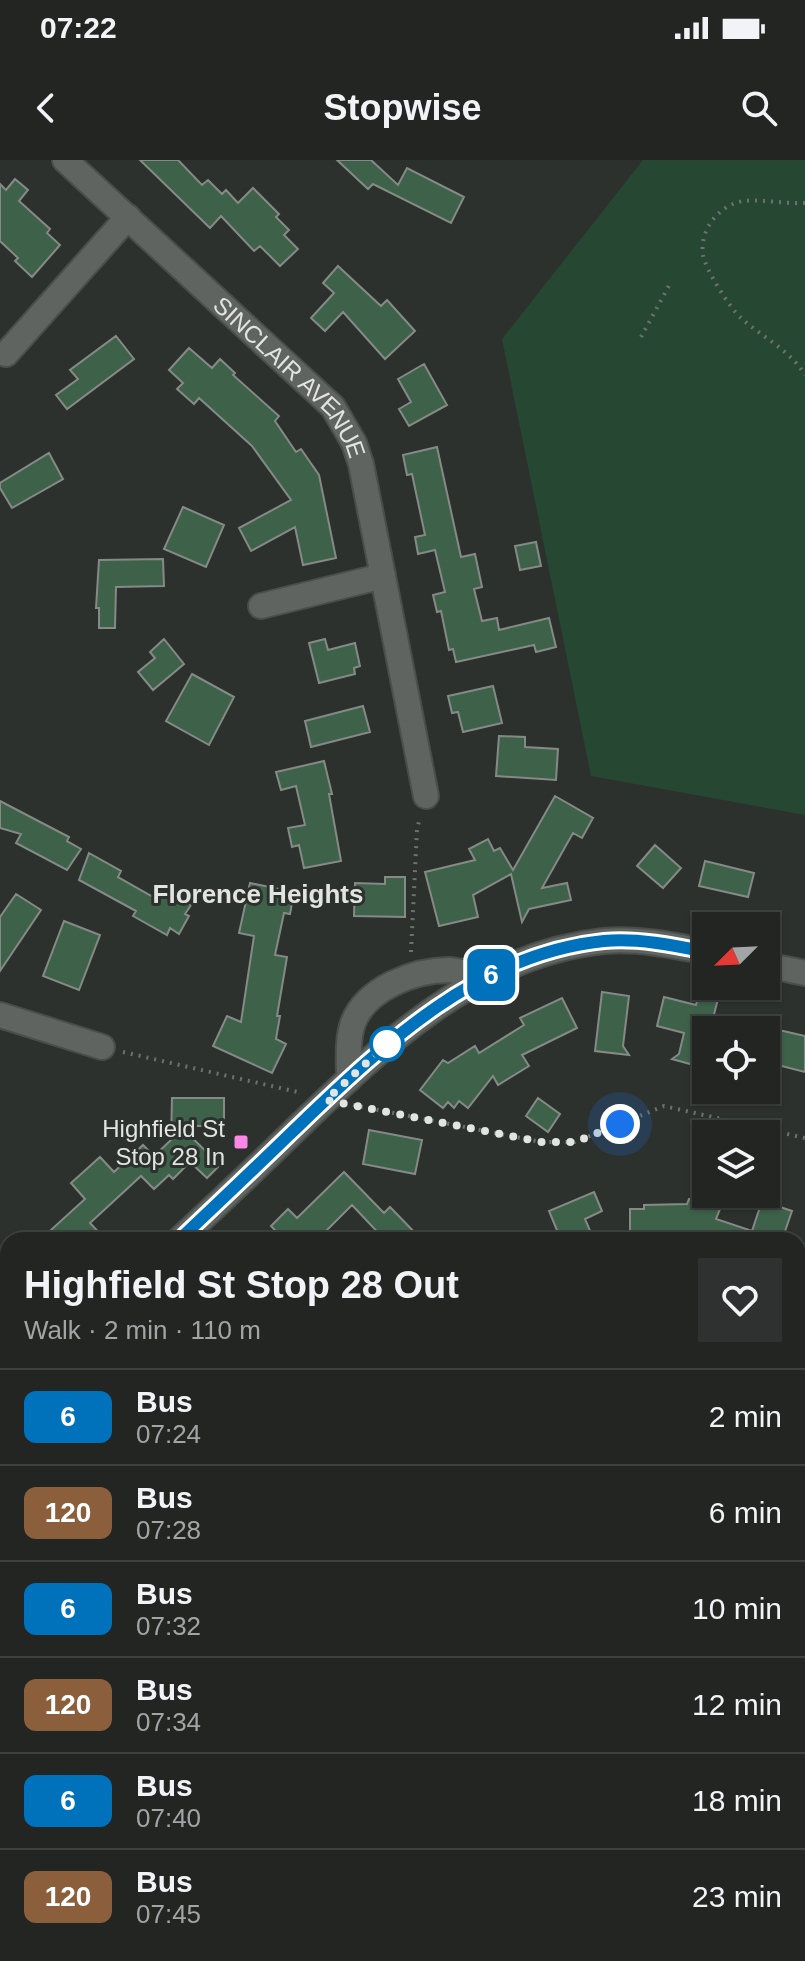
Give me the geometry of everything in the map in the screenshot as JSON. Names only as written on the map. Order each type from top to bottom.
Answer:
[{"type":"street","name":"SINCLAIR AVENUE","points":[[65,160],[333,407],[354,443],[361,464],[426,796]]},
{"type":"street","points":[[6,354],[128,217]]},
{"type":"street","points":[[261,606],[383,576]]},
{"type":"street","points":[[187,1232],[397,1035],[427,1012],[486,977],[541,956],[605,941],[632,941],[692,950]]},
{"type":"street","points":[[780,968],[805,973]]},
{"type":"street","points":[[349,1079],[350,1034],[354,1020],[374,996],[388,987],[423,974],[450,970],[486,977]]},
{"type":"street","points":[[0,1015],[102,1047]]},
{"type":"path","points":[[805,203],[744,201],[727,207],[714,217],[702,245],[703,258],[709,270],[738,316],[798,363],[805,375]]},
{"type":"path","points":[[641,337],[671,282]]},
{"type":"path","points":[[411,942],[417,830],[426,796]]},
{"type":"path","points":[[102,1047],[326,1100],[541,1142],[575,1142],[664,1106],[805,1138]]},
{"type":"green space","points":[[643,160],[805,160],[805,815],[591,776],[502,339]]},
{"type":"building","points":[[140,160],[178,160],[202,185],[208,180],[222,194],[226,190],[238,203],[253,188],[279,214],[276,217],[289,230],[284,235],[298,249],[280,266],[260,246],[254,251],[221,216],[210,228]]},
{"type":"building","points":[[337,160],[371,160],[398,185],[407,168],[464,197],[451,223],[373,184],[368,189]]},
{"type":"building","points":[[15,179],[28,190],[19,201],[50,229],[47,233],[60,245],[32,277],[0,241],[0,184],[6,190]]},
{"type":"building","points":[[338,266],[381,306],[387,300],[415,331],[385,359],[343,312],[325,331],[311,318],[334,293],[323,283]]},
{"type":"building","points":[[116,336],[134,359],[67,409],[56,395],[78,379],[70,370]]},
{"type":"building","points":[[189,348],[212,368],[220,359],[235,373],[233,375],[279,416],[275,421],[296,452],[301,449],[319,475],[336,558],[303,565],[295,527],[251,551],[239,528],[291,500],[252,446],[199,398],[194,404],[177,389],[183,383],[169,370]]},
{"type":"building","points":[[424,364],[447,405],[409,426],[399,409],[411,402],[398,379]]},
{"type":"building","points":[[437,447],[461,557],[475,554],[482,587],[474,589],[482,621],[497,618],[499,630],[549,618],[556,647],[536,652],[534,645],[456,662],[453,649],[449,650],[441,611],[437,612],[433,595],[445,592],[435,550],[418,554],[415,537],[425,535],[412,474],[407,475],[403,455]]},
{"type":"building","points":[[49,453],[63,479],[12,508],[0,483]]},
{"type":"building","points":[[183,507],[224,525],[206,567],[164,549]]},
{"type":"building","points":[[536,542],[541,566],[520,570],[515,546]]},
{"type":"building","points":[[163,559],[164,586],[116,587],[115,628],[99,628],[99,608],[96,608],[99,560]]},
{"type":"building","points":[[164,639],[184,664],[153,690],[138,672],[155,658],[150,652]]},
{"type":"building","points":[[325,639],[328,650],[355,643],[360,666],[354,668],[355,674],[319,683],[309,643]]},
{"type":"building","points":[[192,674],[234,697],[209,745],[166,721]]},
{"type":"building","points":[[493,686],[502,723],[463,732],[458,712],[452,713],[448,696]]},
{"type":"building","points":[[363,706],[370,732],[311,747],[305,721]]},
{"type":"building","points":[[499,736],[525,737],[525,747],[558,749],[556,780],[496,776]]},
{"type":"building","points":[[324,761],[341,861],[304,868],[299,845],[292,847],[288,828],[305,825],[296,786],[281,790],[276,772]]},
{"type":"building","points":[[555,796],[593,818],[582,838],[573,833],[542,888],[567,883],[571,900],[529,909],[522,922],[511,874],[473,895],[478,917],[439,926],[425,872],[475,860],[469,849],[488,839],[494,851],[500,848],[513,870]]},
{"type":"building","points":[[0,801],[69,837],[67,841],[81,849],[67,870],[16,843],[21,834],[0,828]]},
{"type":"building","points":[[655,845],[681,868],[663,888],[637,866]]},
{"type":"building","points":[[89,853],[121,871],[118,877],[155,898],[160,888],[191,905],[179,934],[170,928],[167,935],[133,916],[136,911],[79,880]]},
{"type":"building","points":[[705,861],[754,873],[748,897],[699,886]]},
{"type":"building","points":[[385,877],[405,877],[405,917],[354,916],[355,883],[385,884]]},
{"type":"building","points":[[250,883],[294,892],[290,914],[284,913],[275,955],[287,957],[276,1039],[286,1044],[272,1073],[213,1046],[227,1016],[241,1022],[254,936],[239,933]]},
{"type":"building","points":[[16,894],[41,910],[0,971],[0,917]]},
{"type":"building","points":[[64,921],[100,935],[79,990],[43,976]]},
{"type":"building","points":[[602,992],[629,996],[623,1046],[629,1055],[595,1051]]},
{"type":"building","points":[[664,997],[696,1005],[697,1000],[718,1000],[714,1016],[692,1016],[692,1065],[672,1059],[679,1054],[684,1033],[657,1026]]},
{"type":"building","points":[[562,998],[577,1028],[522,1055],[529,1066],[498,1085],[493,1076],[468,1108],[459,1101],[454,1108],[448,1102],[443,1108],[420,1090],[443,1060],[448,1063],[475,1046],[479,1053],[524,1025],[520,1018]]},
{"type":"building","points":[[780,1030],[805,1036],[805,1072],[780,1066]]},
{"type":"building","points":[[172,1098],[224,1098],[224,1126],[180,1126],[220,1165],[207,1178],[190,1162],[173,1179],[169,1175],[154,1189],[141,1176],[90,1223],[98,1232],[49,1232],[85,1199],[71,1183],[100,1157],[114,1172],[143,1145],[154,1156],[171,1140]]},
{"type":"building","points":[[538,1098],[560,1114],[548,1132],[526,1116]]},
{"type":"building","points":[[369,1130],[422,1140],[415,1174],[363,1164]]},
{"type":"building","points":[[344,1172],[384,1213],[390,1207],[414,1232],[377,1232],[352,1205],[325,1232],[277,1232],[271,1226],[288,1209],[297,1218]]},
{"type":"building","points":[[594,1192],[602,1211],[585,1219],[591,1232],[558,1232],[549,1211]]},
{"type":"building","points":[[689,1199],[692,1200],[692,1208],[720,1209],[716,1219],[752,1231],[760,1208],[780,1207],[792,1211],[785,1232],[630,1232],[630,1209],[644,1209],[644,1205],[687,1204]]},
{"type":"bus line","name":"6","points":[[187,1232],[397,1035],[427,1012],[486,977],[541,956],[605,941],[632,941],[692,949]]},
{"type":"place","name":"Highfield St Stop 28 In","points":[[241,1142]]},
{"type":"district","name":"Florence Heights","points":[[258,894]]},
{"type":"route","points":[[387,1044],[326,1100],[541,1142],[575,1142],[620,1124]]}]
